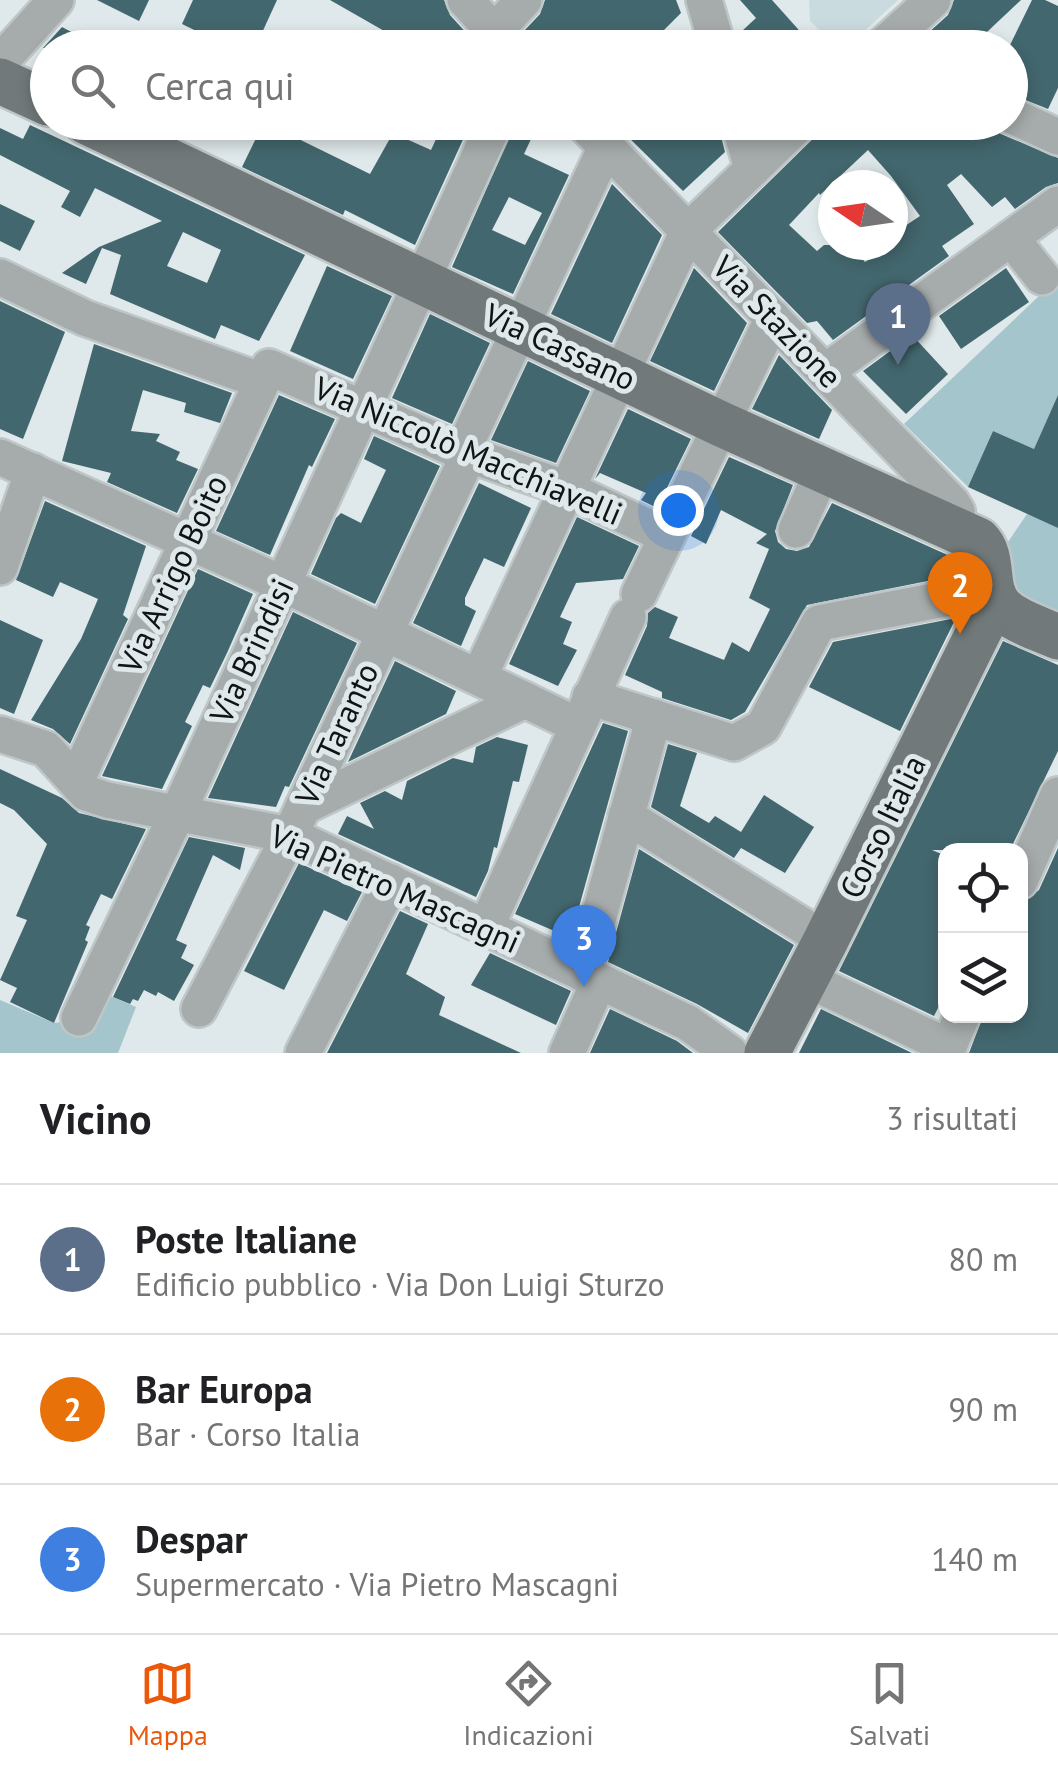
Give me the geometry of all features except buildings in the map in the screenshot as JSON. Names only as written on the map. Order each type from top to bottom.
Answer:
[{"type":"main road","points":[[0,81],[30,95]]},
{"type":"main road","name":"Via Cassano","points":[[125,140],[721,424],[950,527],[983,545],[993,594]]},
{"type":"main road","points":[[993,594],[1008,613],[1058,637]]},
{"type":"main road","name":"Corso Italia","points":[[767,1053],[993,594]]},
{"type":"street","points":[[0,62],[56,0]]},
{"type":"street","points":[[464,0],[492,30]]},
{"type":"street","points":[[508,30],[524,0]]},
{"type":"street","points":[[704,0],[713,30]]},
{"type":"street","points":[[900,30],[933,0]]},
{"type":"street","points":[[1028,124],[1058,137]]},
{"type":"street","name":"Via Brindisi","points":[[79,1018],[178,812],[487,140]]},
{"type":"street","name":"Via Taranto","points":[[199,1010],[296,821],[385,633],[520,327],[592,140]]},
{"type":"street","name":"Via Stazione","points":[[599,140],[952,503],[957,511],[950,527]]},
{"type":"street","points":[[744,140],[752,169]]},
{"type":"street","points":[[479,677],[688,232],[782,140]]},
{"type":"street","points":[[825,372],[1058,204]]},
{"type":"street","points":[[1011,238],[1042,277]]},
{"type":"street","name":"Via Niccolò Macchiavelli","points":[[0,277],[85,318],[364,408],[465,453],[567,489],[668,536]]},
{"type":"street","points":[[486,927],[584,711],[773,318]]},
{"type":"street","name":"Via Arrigo Boito","points":[[76,781],[265,374]]},
{"type":"street","points":[[0,457],[283,584],[525,700],[584,711],[654,717],[734,743],[763,726],[819,623],[993,594]]},
{"type":"street","points":[[796,530],[823,470]]},
{"type":"street","points":[[0,567],[32,471]]},
{"type":"street","points":[[296,821],[525,700]]},
{"type":"street","points":[[567,1053],[591,978],[626,816],[654,717]]},
{"type":"street","name":"Via Pietro Mascagni","points":[[0,734],[46,750],[86,793],[107,800],[178,812],[296,821],[390,882],[688,1023],[730,1053]]},
{"type":"street","points":[[1028,863],[1058,795]]},
{"type":"street","points":[[626,816],[816,960],[952,1039]]},
{"type":"street","points":[[304,1053],[390,882]]},
{"type":"shaded area","points":[[809,0],[898,0],[865,30],[819,30],[810,21]]},
{"type":"shaded area","points":[[1058,278],[1058,395],[1034,449],[993,431],[968,487],[904,424]]},
{"type":"shaded area","points":[[1027,514],[1058,522],[1058,623],[1004,598],[996,575],[1008,542]]},
{"type":"shaded area","points":[[103,993],[136,1007],[118,1053],[0,1053],[0,1000],[54,1023],[70,1021]]},
{"type":"place","name":"Poste Italiane","points":[[898,365]]},
{"type":"place","name":"Bar Europa","points":[[960,634]]},
{"type":"place","name":"Despar","points":[[584,987]]}]
